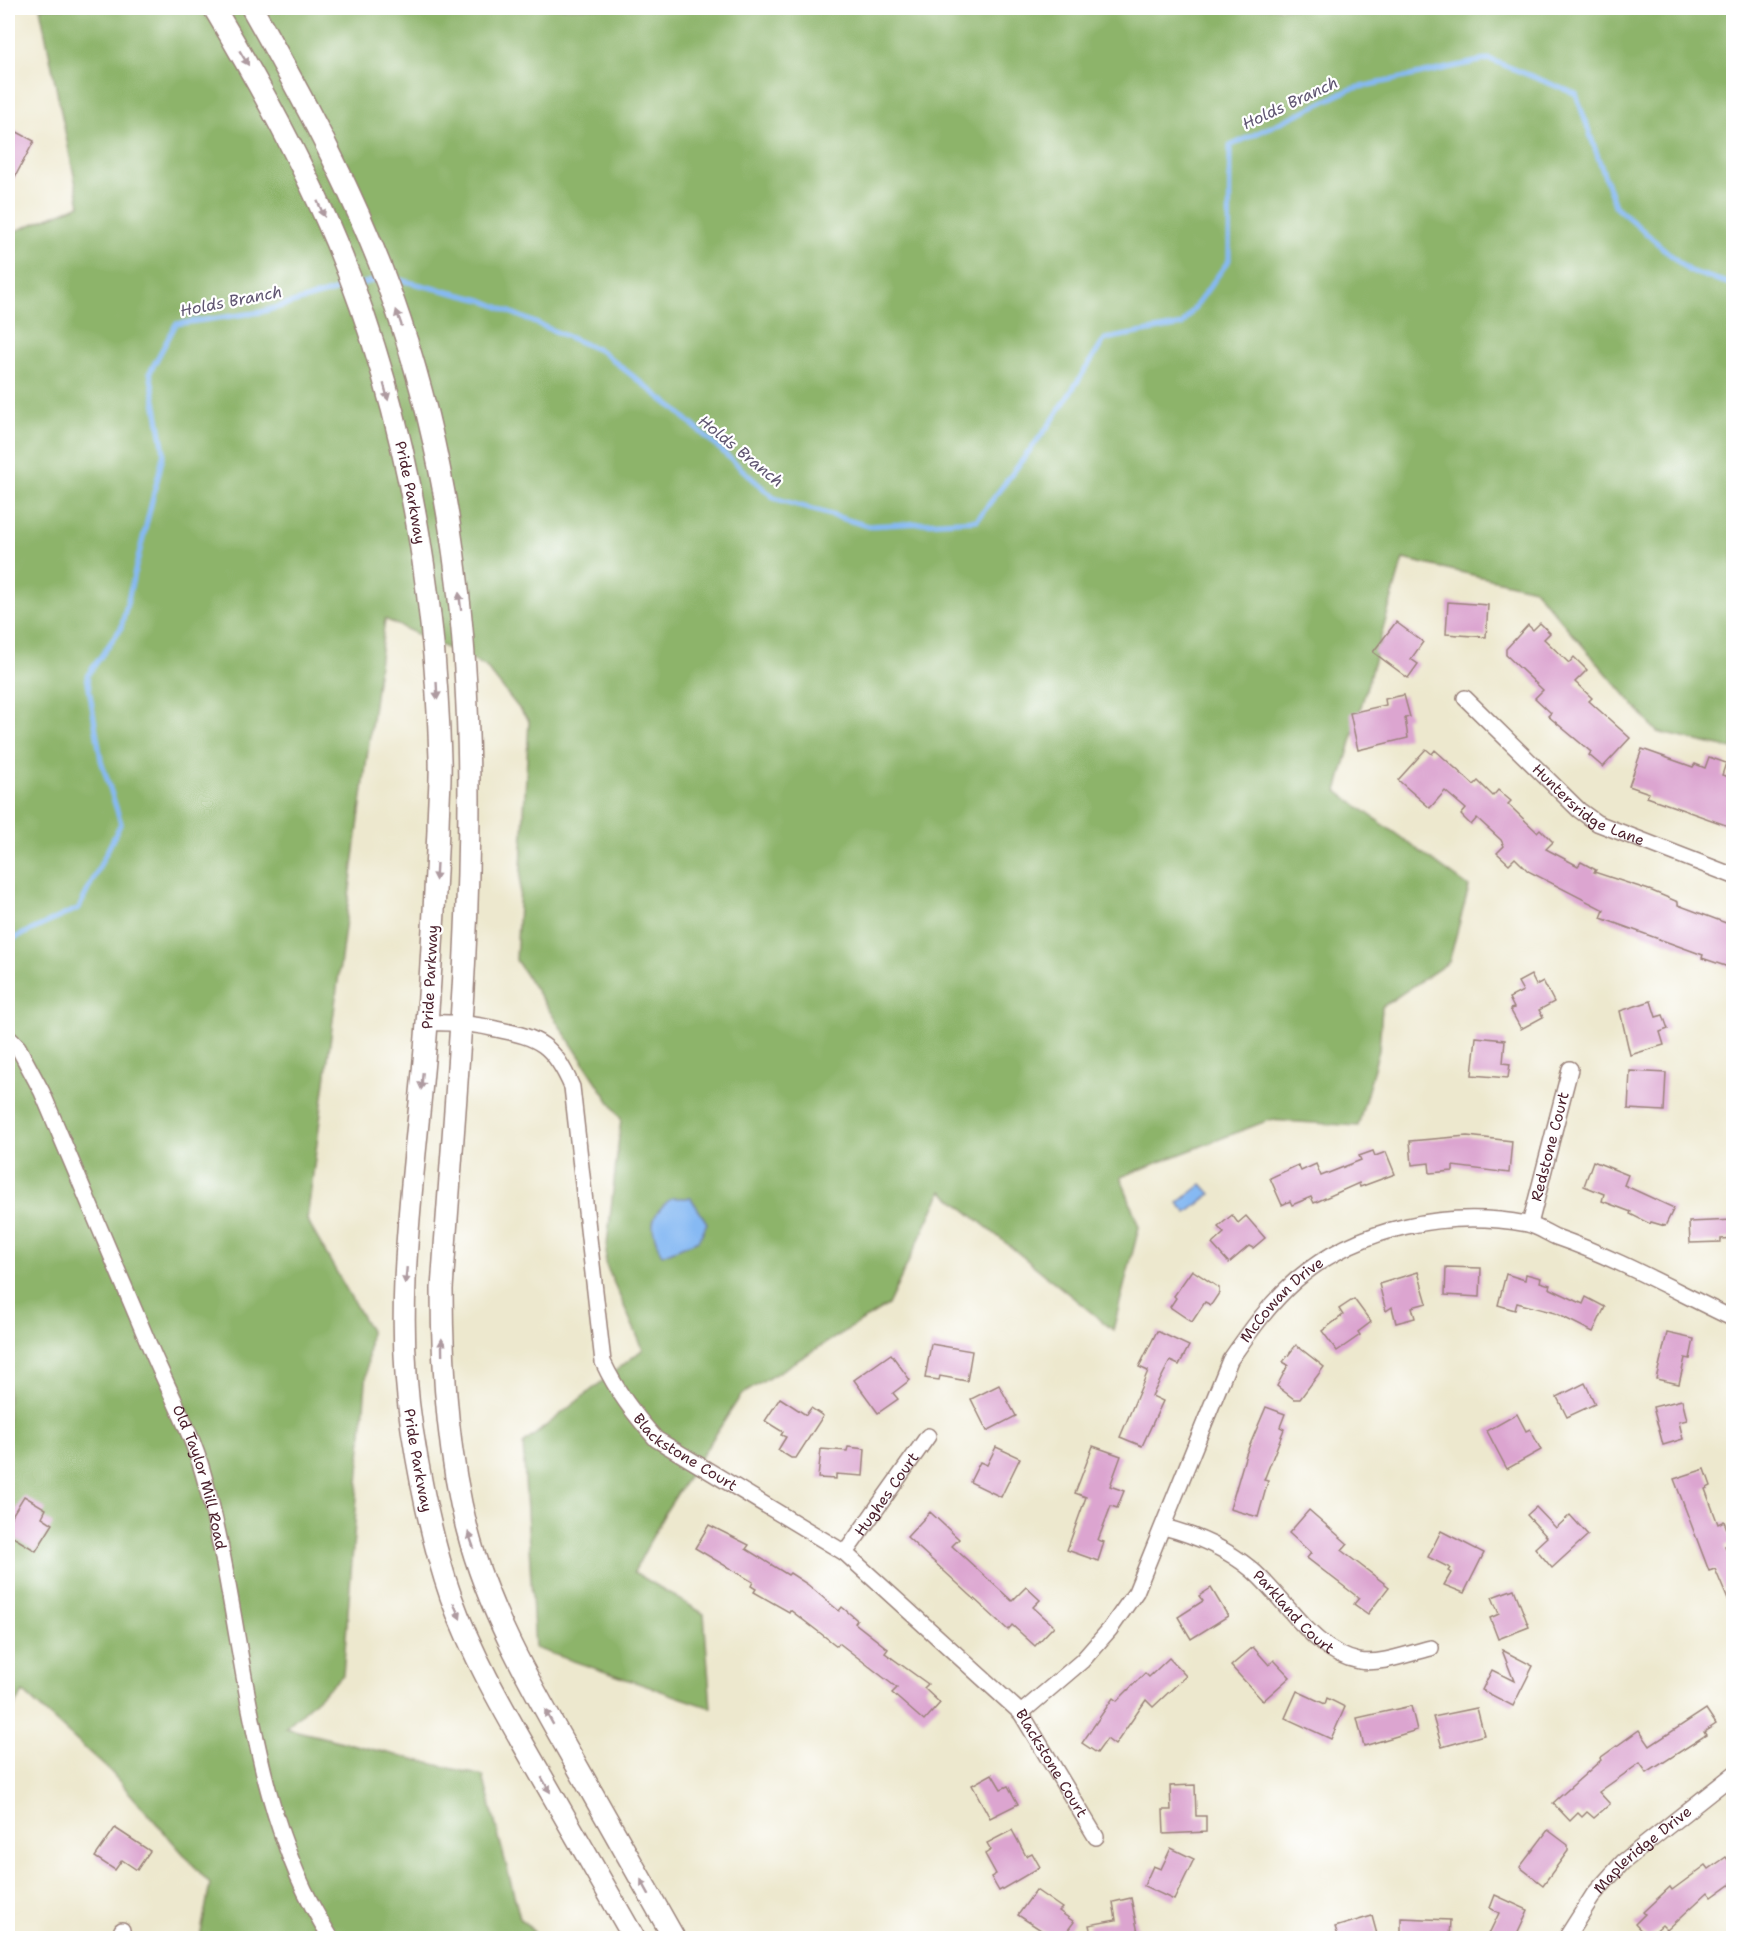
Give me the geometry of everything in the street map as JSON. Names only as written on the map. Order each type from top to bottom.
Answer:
[{"type":"main road","name":"Pride Parkway","points":[[214,8],[247,63],[296,155],[336,244],[361,309],[403,458],[426,579],[441,765],[427,1023],[405,1289],[404,1332],[411,1425],[434,1544],[453,1601],[490,1688],[634,1938]]},
{"type":"main road","name":"Pride Parkway","points":[[252,8],[328,145],[373,244],[401,322],[432,435],[452,541],[462,620],[468,705],[471,827],[442,1289],[442,1351],[447,1411],[467,1529],[488,1590],[526,1675],[674,1938]]},
{"type":"street","name":"Huntersridge Lane","points":[[1465,698],[1579,810],[1597,823],[1734,876]]},
{"type":"street","name":"Blackstone Court","points":[[427,1023],[460,1022],[523,1033],[546,1046],[565,1070],[572,1087],[603,1362],[616,1389],[631,1412],[656,1438],[845,1553],[1021,1713],[1096,1838]]},
{"type":"street","name":"Old Taylor Mill Road","points":[[8,1037],[18,1047],[42,1092],[202,1470],[220,1539],[237,1648],[278,1825],[301,1884],[331,1938]]},
{"type":"street","name":"Redstone Court","points":[[1530,1224],[1570,1069]]},
{"type":"street","name":"McCowan Drive","points":[[1021,1713],[1082,1662],[1110,1629],[1136,1592],[1230,1360],[1252,1328],[1297,1280],[1357,1241],[1392,1229],[1449,1220],[1530,1224],[1583,1246],[1734,1319]]},
{"type":"street","name":"Hughes Court","points":[[845,1553],[928,1436]]},
{"type":"street","name":"Parkland Court","points":[[1164,1527],[1184,1532],[1224,1551],[1251,1569],[1333,1651],[1361,1661],[1376,1661],[1431,1648]]},
{"type":"street","name":"Mapleridge Drive","points":[[1566,1938],[1594,1894],[1623,1862],[1734,1774]]},
{"type":"green space","points":[[40,8],[1733,8],[1733,749],[1657,732],[1534,589],[1403,559],[1337,791],[1469,887],[1449,962],[1382,1007],[1379,1050],[1358,1126],[1269,1120],[1121,1177],[1139,1227],[1113,1330],[942,1191],[888,1305],[741,1395],[666,1511],[634,1572],[704,1614],[711,1708],[535,1648],[523,1444],[643,1349],[605,1263],[621,1119],[516,960],[529,721],[485,666],[385,619],[307,1220],[370,1331],[343,1675],[285,1728],[483,1776],[520,1918],[540,1938],[200,1938],[210,1884],[111,1772],[23,1692],[8,1718],[8,234],[80,205]]},
{"type":"water","points":[[1202,1184],[1211,1194],[1187,1213],[1178,1203]]},
{"type":"water","points":[[672,1198],[691,1198],[707,1223],[699,1240],[662,1255],[653,1230],[653,1223],[658,1211]]},
{"type":"building","points":[[8,127],[34,141],[8,190]]},
{"type":"building","points":[[1448,602],[1488,605],[1486,637],[1446,634]]},
{"type":"building","points":[[1396,622],[1423,642],[1411,659],[1418,664],[1408,678],[1373,652]]},
{"type":"building","points":[[1540,623],[1550,633],[1544,639],[1569,663],[1574,657],[1587,670],[1575,682],[1592,698],[1589,701],[1630,738],[1603,767],[1589,755],[1591,752],[1548,716],[1551,713],[1535,698],[1543,690],[1506,655],[1506,649],[1528,625],[1533,630]]},
{"type":"building","points":[[1404,695],[1410,717],[1405,718],[1408,738],[1358,750],[1350,713],[1386,705],[1385,699]]},
{"type":"building","points":[[1426,749],[1432,754],[1435,750],[1474,785],[1478,781],[1493,796],[1498,790],[1511,801],[1508,804],[1537,832],[1540,829],[1553,842],[1546,849],[1578,866],[1581,862],[1596,870],[1594,872],[1652,891],[1678,902],[1678,905],[1734,926],[1734,969],[1702,958],[1703,955],[1601,918],[1604,910],[1528,871],[1515,858],[1509,864],[1497,853],[1504,846],[1501,840],[1477,818],[1471,825],[1461,815],[1466,809],[1445,791],[1430,808],[1398,780]]},
{"type":"building","points":[[1642,749],[1693,767],[1695,764],[1705,768],[1709,757],[1726,763],[1722,775],[1734,779],[1734,828],[1647,797],[1649,793],[1629,786]]},
{"type":"building","points":[[1531,975],[1536,985],[1543,981],[1554,1002],[1539,1010],[1543,1017],[1521,1029],[1510,1009],[1514,1008],[1509,998],[1523,991],[1518,982]]},
{"type":"building","points":[[1651,1001],[1656,1017],[1663,1015],[1668,1029],[1660,1032],[1664,1045],[1630,1055],[1620,1011]]},
{"type":"building","points":[[1476,1037],[1505,1040],[1503,1063],[1510,1064],[1508,1078],[1472,1075]]},
{"type":"building","points":[[1630,1071],[1666,1073],[1664,1111],[1628,1109]]},
{"type":"building","points":[[1467,1136],[1512,1141],[1509,1173],[1453,1166],[1453,1171],[1430,1173],[1429,1163],[1412,1165],[1410,1141]]},
{"type":"building","points":[[1373,1151],[1375,1156],[1386,1152],[1395,1174],[1360,1187],[1359,1183],[1314,1203],[1311,1197],[1292,1205],[1290,1201],[1282,1205],[1270,1178],[1298,1165],[1301,1171],[1316,1164],[1321,1176],[1361,1160],[1359,1156]]},
{"type":"building","points":[[1593,1161],[1628,1175],[1624,1185],[1674,1208],[1665,1226],[1651,1222],[1650,1224],[1630,1214],[1631,1212],[1602,1201],[1604,1194],[1584,1186]]},
{"type":"building","points":[[1232,1215],[1238,1223],[1246,1216],[1265,1238],[1253,1248],[1249,1246],[1229,1263],[1212,1244],[1224,1233],[1218,1227]]},
{"type":"building","points":[[1734,1220],[1734,1238],[1721,1239],[1721,1242],[1690,1243],[1689,1222]]},
{"type":"building","points":[[1446,1267],[1481,1268],[1480,1297],[1445,1295]]},
{"type":"building","points":[[1192,1270],[1219,1288],[1219,1293],[1211,1305],[1205,1302],[1192,1322],[1170,1307],[1176,1298],[1174,1296]]},
{"type":"building","points":[[1418,1272],[1427,1303],[1412,1307],[1415,1318],[1396,1323],[1392,1307],[1386,1311],[1379,1284]]},
{"type":"building","points":[[1506,1274],[1525,1280],[1526,1274],[1541,1278],[1540,1282],[1550,1285],[1549,1288],[1583,1304],[1586,1297],[1605,1307],[1593,1332],[1555,1313],[1517,1303],[1515,1310],[1498,1305]]},
{"type":"building","points":[[1354,1299],[1371,1322],[1358,1332],[1360,1335],[1337,1351],[1322,1331],[1343,1315],[1339,1309]]},
{"type":"building","points":[[1157,1331],[1189,1346],[1179,1365],[1170,1361],[1152,1396],[1163,1401],[1142,1446],[1120,1437],[1148,1371],[1139,1367]]},
{"type":"building","points":[[1667,1333],[1694,1339],[1690,1359],[1685,1358],[1679,1384],[1656,1379]]},
{"type":"building","points":[[931,1344],[972,1351],[967,1381],[940,1376],[939,1380],[925,1378]]},
{"type":"building","points":[[1296,1345],[1324,1367],[1300,1399],[1294,1399],[1277,1386],[1288,1365],[1283,1362]]},
{"type":"building","points":[[891,1354],[910,1380],[893,1393],[898,1399],[878,1413],[854,1380]]},
{"type":"building","points":[[1585,1383],[1595,1404],[1567,1417],[1557,1397]]},
{"type":"building","points":[[999,1385],[1016,1416],[987,1431],[971,1399]]},
{"type":"building","points":[[780,1398],[806,1415],[811,1408],[823,1416],[796,1458],[791,1458],[778,1450],[786,1437],[781,1435],[783,1432],[765,1421]]},
{"type":"building","points":[[1682,1400],[1687,1420],[1679,1422],[1683,1439],[1663,1445],[1653,1407]]},
{"type":"building","points":[[1266,1407],[1285,1414],[1280,1427],[1284,1429],[1264,1480],[1268,1481],[1258,1517],[1230,1509],[1246,1454]]},
{"type":"building","points":[[1517,1414],[1526,1431],[1530,1429],[1541,1450],[1507,1469],[1487,1431]]},
{"type":"building","points":[[1093,1446],[1121,1456],[1110,1486],[1124,1491],[1117,1508],[1111,1506],[1098,1540],[1104,1542],[1098,1561],[1067,1550],[1086,1497],[1075,1493]]},
{"type":"building","points":[[848,1447],[865,1449],[863,1476],[836,1474],[836,1479],[818,1478],[821,1449],[847,1451]]},
{"type":"building","points":[[996,1447],[1020,1458],[1001,1497],[970,1482],[980,1462],[987,1465]]},
{"type":"building","points":[[1705,1469],[1711,1486],[1705,1489],[1718,1524],[1724,1521],[1732,1543],[1725,1546],[1734,1569],[1734,1614],[1715,1569],[1709,1571],[1674,1479]]},
{"type":"building","points":[[24,1496],[46,1509],[42,1517],[53,1524],[36,1551],[8,1534],[8,1522]]},
{"type":"building","points":[[1536,1507],[1556,1528],[1570,1515],[1588,1535],[1552,1568],[1535,1548],[1547,1537],[1527,1515]]},
{"type":"building","points":[[1309,1510],[1348,1544],[1342,1551],[1389,1587],[1368,1614],[1354,1604],[1359,1598],[1307,1558],[1311,1553],[1289,1533]]},
{"type":"building","points":[[930,1512],[959,1539],[952,1546],[1012,1601],[1026,1587],[1040,1600],[1033,1607],[1054,1626],[1035,1646],[1012,1625],[1008,1630],[907,1537]]},
{"type":"building","points":[[709,1525],[749,1545],[746,1549],[807,1584],[839,1611],[842,1607],[857,1620],[855,1623],[888,1649],[885,1653],[928,1684],[924,1688],[940,1703],[924,1721],[892,1693],[897,1688],[839,1643],[837,1646],[790,1610],[789,1612],[754,1592],[756,1589],[751,1586],[753,1582],[695,1548]]},
{"type":"building","points":[[1441,1531],[1484,1553],[1464,1593],[1444,1585],[1451,1573],[1448,1571],[1450,1568],[1428,1557]]},
{"type":"building","points":[[1211,1588],[1228,1616],[1191,1639],[1178,1617],[1203,1601],[1199,1596]]},
{"type":"building","points":[[1514,1589],[1529,1627],[1498,1639],[1490,1618],[1499,1614],[1492,1597]]},
{"type":"building","points":[[1253,1647],[1269,1665],[1274,1660],[1290,1677],[1263,1701],[1231,1666]]},
{"type":"building","points":[[1502,1650],[1533,1666],[1513,1706],[1482,1690],[1492,1670],[1514,1681]]},
{"type":"building","points":[[1169,1658],[1186,1676],[1153,1707],[1146,1700],[1115,1745],[1107,1739],[1097,1753],[1082,1743],[1113,1698],[1117,1701],[1145,1673],[1149,1677]]},
{"type":"building","points":[[1297,1691],[1325,1704],[1327,1698],[1345,1707],[1331,1739],[1285,1718]]},
{"type":"building","points":[[1411,1706],[1417,1730],[1364,1746],[1357,1718]]},
{"type":"building","points":[[1477,1708],[1484,1735],[1442,1747],[1433,1717]]},
{"type":"building","points":[[1706,1709],[1716,1724],[1704,1732],[1706,1735],[1647,1773],[1640,1763],[1599,1792],[1610,1804],[1594,1818],[1587,1812],[1582,1817],[1578,1813],[1570,1821],[1553,1803],[1601,1760],[1600,1758],[1639,1730],[1650,1746]]},
{"type":"building","points":[[992,1774],[1001,1789],[1008,1786],[1018,1804],[990,1818],[972,1785]]},
{"type":"building","points":[[1195,1785],[1196,1816],[1206,1816],[1206,1832],[1164,1834],[1163,1810],[1171,1810],[1170,1786]]},
{"type":"building","points":[[115,1828],[150,1851],[137,1870],[122,1860],[115,1870],[95,1857]]},
{"type":"building","points":[[1012,1830],[1026,1856],[1032,1853],[1040,1867],[999,1891],[991,1877],[996,1874],[985,1854],[991,1850],[987,1843]]},
{"type":"building","points":[[1548,1830],[1568,1845],[1568,1851],[1543,1885],[1520,1867]]},
{"type":"building","points":[[1171,1848],[1194,1859],[1174,1900],[1144,1886],[1153,1866],[1161,1869]]},
{"type":"building","points":[[1726,1857],[1734,1868],[1734,1881],[1712,1897],[1708,1892],[1667,1930],[1662,1925],[1648,1938],[1635,1924],[1645,1914],[1643,1912],[1670,1887],[1672,1890],[1706,1865],[1709,1869]]},
{"type":"building","points":[[1036,1890],[1062,1908],[1059,1911],[1074,1922],[1062,1938],[1053,1938],[1018,1915]]},
{"type":"building","points":[[1495,1895],[1528,1910],[1515,1938],[1487,1938],[1499,1913],[1490,1908]]},
{"type":"building","points":[[1131,1898],[1139,1938],[1092,1938],[1089,1925],[1116,1920],[1113,1902]]},
{"type":"building","points":[[1372,1916],[1378,1938],[1339,1938],[1335,1927]]},
{"type":"building","points":[[1401,1918],[1450,1920],[1449,1938],[1401,1938]]},
{"type":"waterway","name":"Holds Branch","points":[[392,278],[482,300],[601,351],[676,410],[774,498],[868,526],[977,520],[1052,421],[1105,339],[1182,325],[1229,260],[1230,146],[1351,89],[1489,59],[1576,94],[1615,206],[1689,271],[1734,285]]},
{"type":"waterway","name":"Holds Branch","points":[[357,285],[380,279]]},
{"type":"waterway","name":"Holds Branch","points":[[8,941],[79,908],[121,823],[101,760],[87,676],[121,628],[164,452],[150,372],[176,324],[261,312],[348,287]]}]
